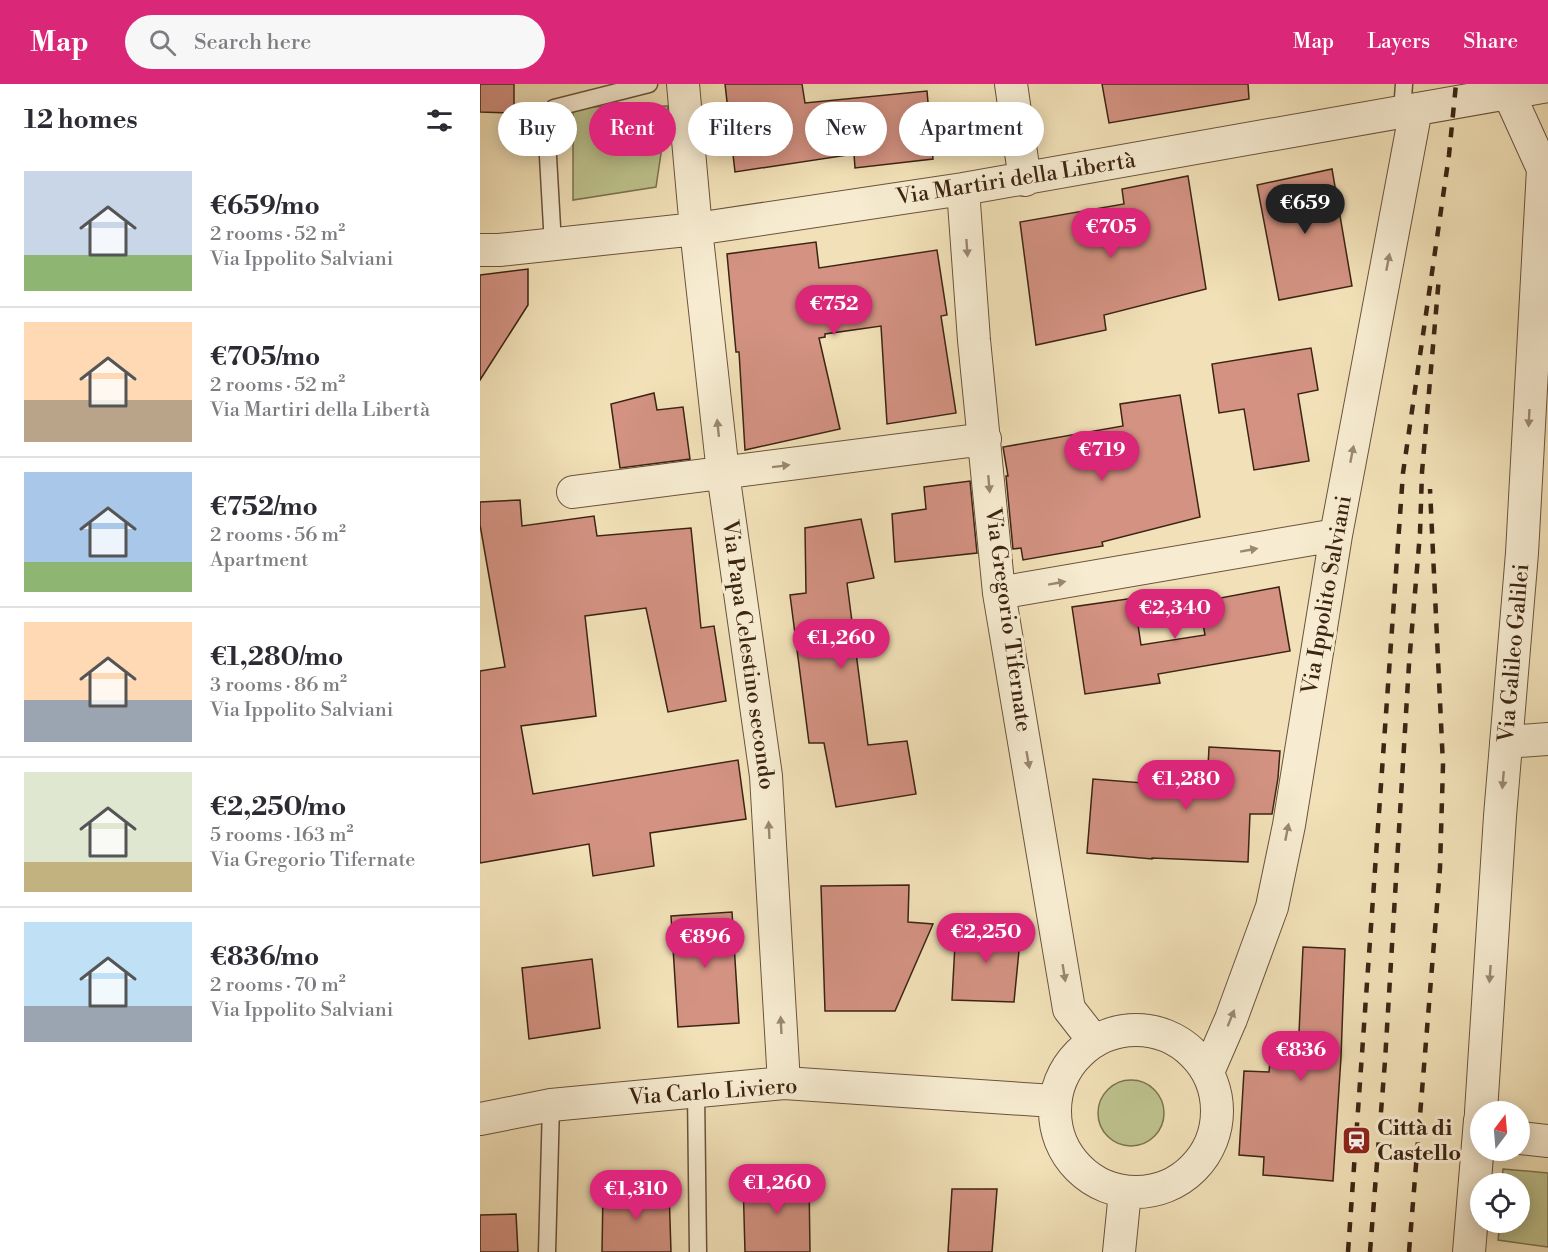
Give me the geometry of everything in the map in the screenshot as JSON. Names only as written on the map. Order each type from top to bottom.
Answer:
[{"type":"street","name":"Via Papa Celestino secondo","points":[[683,84],[696,229],[723,473],[766,776],[784,1083]]},
{"type":"street","points":[[1011,84],[1025,180]]},
{"type":"street","name":"Via Martiri della Libertà","points":[[480,250],[553,245],[696,229],[1025,180],[1408,101],[1548,86]]},
{"type":"street","name":"Via Galileo Galilei","points":[[1482,1101],[1506,742],[1522,553],[1543,169],[1509,89]]},
{"type":"street","name":"Via Ippolito Salviani","points":[[1208,1072],[1270,916],[1289,825],[1408,101]]},
{"type":"street","name":"Via Gregorio Tifernate","points":[[963,189],[974,340],[999,593],[1069,1009],[1094,1041]]},
{"type":"street","points":[[573,492],[985,439]]},
{"type":"street","points":[[999,593],[1336,535]]},
{"type":"street","points":[[1506,742],[1548,739]]},
{"type":"street","points":[[1136,1029],[1157,1032],[1178,1041],[1195,1054],[1208,1072],[1217,1098],[1216,1126],[1207,1152],[1189,1173],[1170,1186],[1148,1192],[1125,1192],[1101,1185],[1080,1171],[1064,1150],[1055,1126],[1054,1101],[1061,1077],[1074,1056],[1094,1041],[1114,1032],[1136,1029]]},
{"type":"street","name":"Via Carlo Liviero","points":[[480,1119],[551,1105],[784,1083],[1054,1101]]},
{"type":"street","points":[[1530,1139],[1548,1141]]},
{"type":"street","name":"Via Galileo Galilei","points":[[1469,1252],[1477,1161]]},
{"type":"street","points":[[1119,1252],[1125,1192]]},
{"type":"lane","points":[[553,245],[546,121],[554,108],[650,84]]},
{"type":"lane","points":[[696,1092],[698,1252]]},
{"type":"lane","points":[[547,1252],[551,1105]]},
{"type":"green space","points":[[577,107],[589,107],[589,156],[661,156],[656,187],[573,200],[573,156],[577,156]]},
{"type":"green space","points":[[1124,1080],[1138,1080],[1150,1085],[1159,1094],[1164,1113],[1162,1126],[1155,1137],[1138,1146],[1124,1146],[1112,1141],[1103,1132],[1098,1120],[1098,1106],[1103,1094],[1112,1085]]},
{"type":"green space","points":[[1503,1169],[1548,1173],[1548,1247],[1498,1240],[1499,1233],[1530,1233],[1530,1173],[1503,1173]]},
{"type":"building","points":[[480,84],[514,84],[514,102],[498,102],[498,113],[480,112]]},
{"type":"building","points":[[725,84],[802,84],[805,103],[805,156],[841,156],[735,172],[733,156],[793,156],[793,102],[727,102]]},
{"type":"building","points":[[1102,84],[1248,84],[1249,99],[1109,123]]},
{"type":"building","points":[[927,91],[928,102],[899,102],[899,156],[933,156],[933,159],[855,168],[854,156],[887,156],[887,102],[815,102]]},
{"type":"building","points":[[1332,169],[1352,286],[1279,300],[1257,185]]},
{"type":"building","points":[[1188,176],[1206,289],[1104,315],[1106,330],[1036,345],[1020,222],[1124,204],[1122,189]]},
{"type":"building","points":[[816,242],[819,268],[937,250],[947,315],[941,316],[956,413],[887,424],[881,326],[825,334],[825,337],[819,338],[840,429],[745,450],[739,352],[736,352],[727,254]]},
{"type":"building","points":[[528,269],[528,305],[480,380],[480,275]]},
{"type":"building","points":[[1311,348],[1318,390],[1298,394],[1309,461],[1254,470],[1244,409],[1219,413],[1212,364]]},
{"type":"building","points":[[654,393],[657,410],[683,407],[690,459],[620,468],[611,404]]},
{"type":"building","points":[[1180,395],[1200,517],[1102,542],[1103,546],[1023,560],[1021,548],[1013,549],[1006,476],[1008,476],[1003,447],[1123,426],[1120,404]]},
{"type":"building","points":[[970,481],[977,553],[895,562],[892,514],[926,509],[924,487]]},
{"type":"building","points":[[520,500],[522,526],[594,516],[597,536],[691,528],[701,628],[714,626],[726,701],[668,712],[646,608],[585,616],[596,716],[521,726],[533,794],[738,760],[746,819],[650,833],[654,866],[593,876],[589,844],[480,863],[480,671],[505,667],[480,525],[480,502]]},
{"type":"building","points":[[861,519],[874,578],[847,583],[868,745],[907,741],[916,794],[836,807],[824,743],[809,743],[790,595],[806,593],[805,528]]},
{"type":"building","points":[[1279,587],[1290,651],[1158,674],[1160,683],[1085,694],[1072,607],[1134,598],[1141,645],[1205,635],[1199,602]]},
{"type":"building","points":[[1209,747],[1280,751],[1272,814],[1250,814],[1248,862],[1152,859],[1087,853],[1093,779],[1207,788]]},
{"type":"building","points":[[909,885],[908,922],[933,924],[895,1011],[825,1011],[821,886]]},
{"type":"building","points":[[732,912],[739,1023],[678,1027],[671,916]]},
{"type":"building","points":[[956,925],[1021,930],[1014,1002],[952,1000]]},
{"type":"building","points":[[1303,947],[1345,949],[1333,1181],[1263,1175],[1264,1157],[1239,1155],[1244,1071],[1269,1072],[1271,1052],[1298,1054]]},
{"type":"building","points":[[592,959],[600,1028],[529,1039],[522,968]]},
{"type":"building","points":[[809,1178],[810,1252],[745,1252],[743,1179]]},
{"type":"building","points":[[669,1189],[671,1252],[602,1252],[603,1191]]},
{"type":"building","points":[[952,1189],[997,1189],[992,1252],[948,1252]]},
{"type":"building","points":[[516,1214],[518,1252],[480,1252],[480,1215]]},
{"type":"railway","points":[[1348,1252],[1403,473],[1449,155],[1456,84]]},
{"type":"railway","points":[[1370,1252],[1385,1061],[1409,664],[1420,533],[1422,472],[1439,277]]},
{"type":"railway","points":[[1409,1252],[1440,868],[1443,765],[1430,489]]},
{"type":"place","name":"Città di Castello","points":[[1356,1141]]}]
